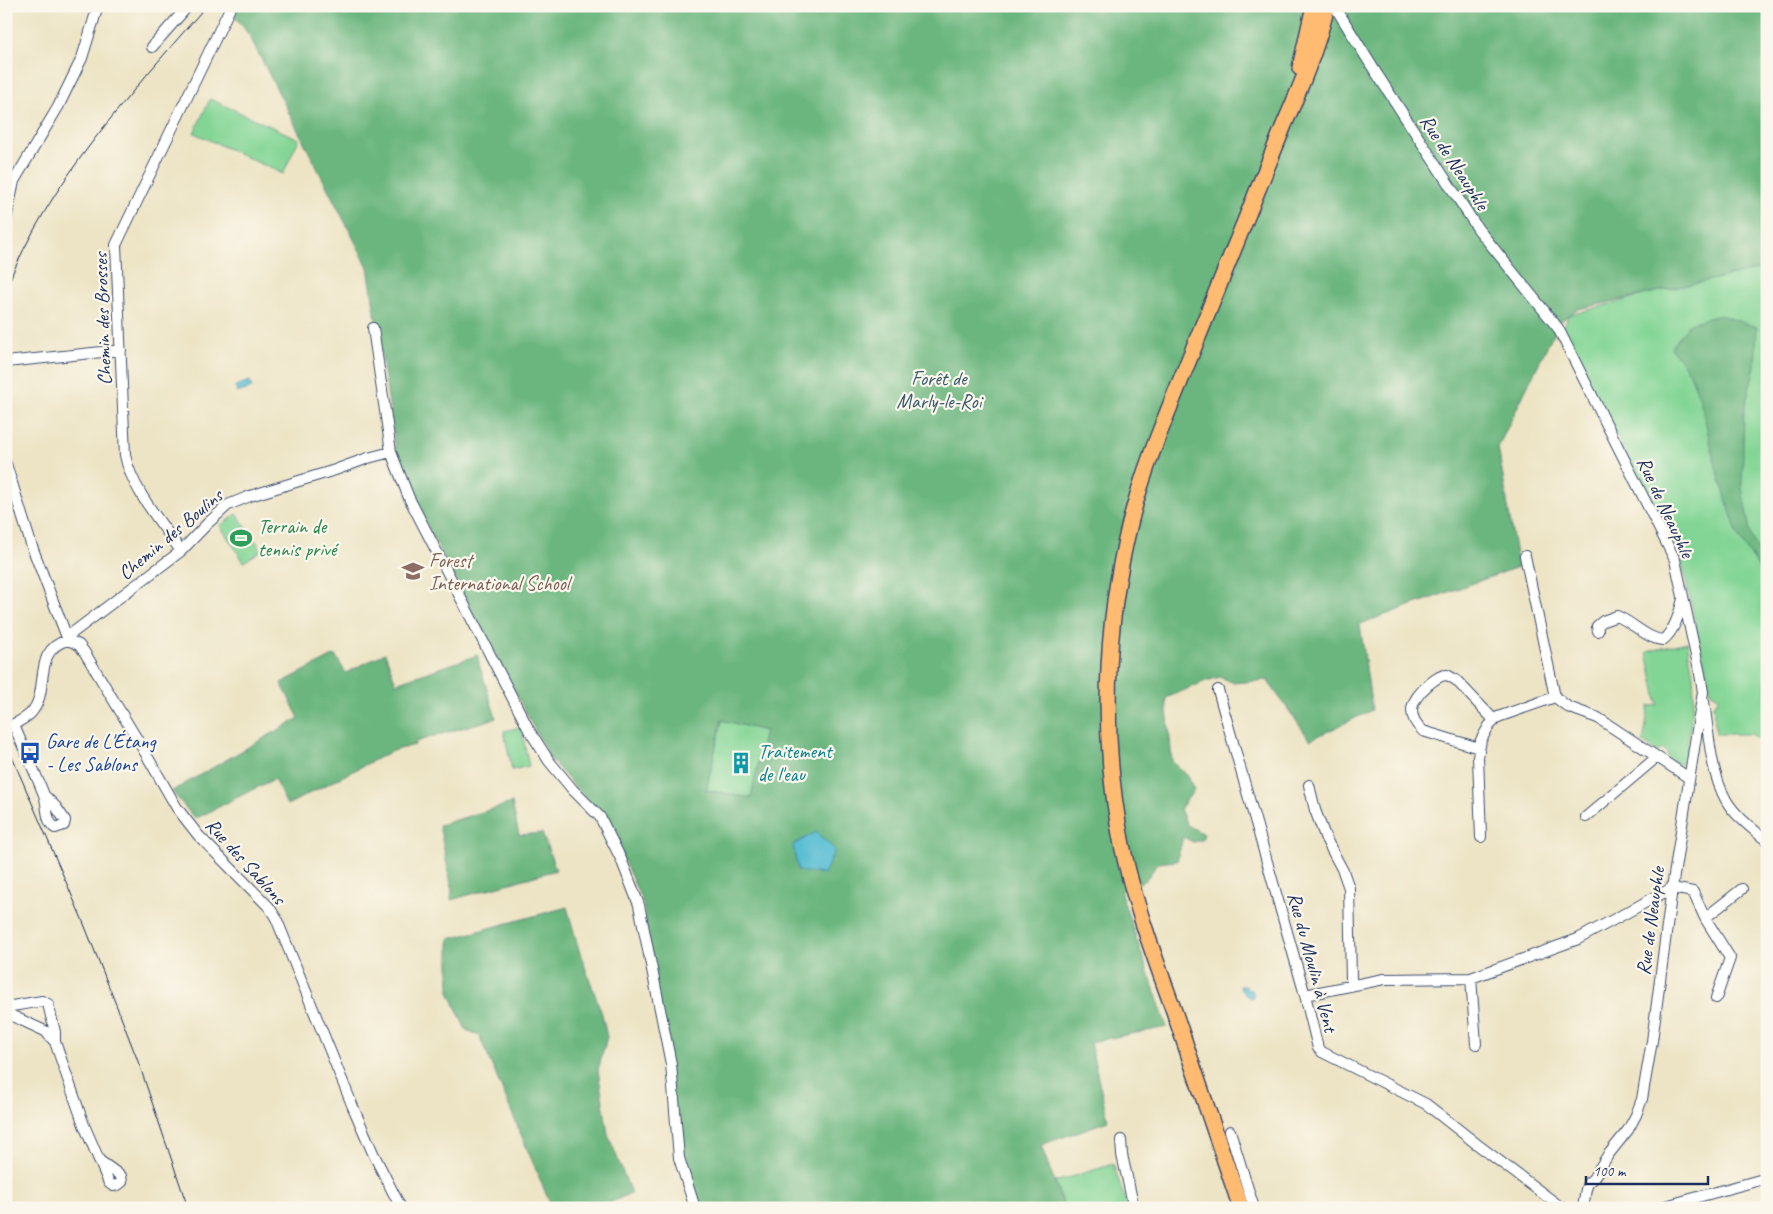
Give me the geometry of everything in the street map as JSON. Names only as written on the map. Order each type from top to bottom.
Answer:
[{"type":"main road","points":[[1284,125],[1314,6]]},
{"type":"main road","points":[[1241,1208],[1145,928],[1128,868],[1117,817],[1110,754],[1109,675],[1118,585],[1131,522],[1141,486],[1162,426],[1284,125],[1306,76],[1327,6]]},
{"type":"street","points":[[6,220],[14,181],[58,107],[82,58],[98,6]]},
{"type":"street","points":[[152,47],[188,6]]},
{"type":"street","name":"Chemin des Brosses","points":[[181,552],[135,484],[127,465],[116,245],[231,6]]},
{"type":"street","name":"Rue de Neauphle","points":[[1333,6],[1478,229],[1558,328],[1675,560],[1703,692],[1672,888],[1652,1042],[1642,1099],[1632,1123],[1593,1179],[1588,1183],[1583,1208]]},
{"type":"street","points":[[373,328],[391,452],[409,498],[529,730],[549,761],[573,790],[600,817],[621,859],[639,905],[671,1064],[679,1158],[694,1208]]},
{"type":"street","points":[[6,362],[121,350]]},
{"type":"street","name":"Chemin des Boulins","points":[[10,726],[30,713],[36,705],[40,694],[45,660],[50,651],[181,552],[208,522],[228,505],[250,496],[391,452]]},
{"type":"street","points":[[6,464],[31,544],[68,638]]},
{"type":"street","points":[[1525,556],[1555,697],[1568,707],[1598,718],[1689,778]]},
{"type":"street","points":[[1598,631],[1597,626],[1603,621],[1617,616],[1634,624],[1650,638],[1663,640],[1676,622],[1683,598]]},
{"type":"street","name":"Rue des Sablons","points":[[68,638],[85,653],[177,808],[198,835],[269,907],[276,918],[353,1107],[373,1153],[401,1208]]},
{"type":"street","points":[[1479,748],[1423,731],[1416,725],[1412,713],[1415,698],[1437,678],[1447,676],[1456,680],[1494,720]]},
{"type":"street","name":"Rue du Moulin à Vent","points":[[1218,690],[1305,995],[1316,1042],[1322,1052],[1426,1104],[1562,1208]]},
{"type":"street","points":[[1703,692],[1713,766],[1726,800],[1740,817],[1767,841]]},
{"type":"street","points":[[1481,836],[1479,748],[1494,720],[1504,714],[1555,697]]},
{"type":"street","points":[[10,726],[45,796]]},
{"type":"street","points":[[1586,818],[1657,757]]},
{"type":"street","points":[[1308,786],[1323,832],[1343,871],[1349,888],[1351,979],[1353,985]]},
{"type":"street","points":[[1305,995],[1384,979],[1471,978],[1578,939],[1672,888],[1693,892],[1705,918],[1730,958],[1716,998]]},
{"type":"street","points":[[1705,918],[1742,889]]},
{"type":"street","points":[[1471,978],[1476,1044]]},
{"type":"street","points":[[6,1007],[42,1001],[48,1004],[55,1032],[55,1042],[84,1125],[100,1160]]},
{"type":"street","points":[[6,1013],[45,1031],[55,1042]]},
{"type":"street","points":[[1230,1130],[1254,1208]]},
{"type":"street","points":[[1121,1140],[1122,1155],[1134,1208]]},
{"type":"street","points":[[1658,1208],[1767,1178]]},
{"type":"street","name":"Rue de Neauphle","points":[[1590,1208],[1593,1179]]},
{"type":"green space","name":"Forêt de Marly-le-Roi","points":[[227,6],[1767,6],[1767,267],[1578,309],[1559,322],[1498,447],[1518,567],[1360,624],[1372,710],[1310,740],[1267,680],[1234,683],[1220,677],[1166,698],[1172,761],[1189,777],[1194,790],[1180,809],[1187,825],[1204,834],[1202,840],[1193,842],[1183,837],[1177,861],[1158,863],[1146,880],[1120,891],[1167,1027],[1090,1042],[1108,1121],[1041,1145],[1064,1208],[698,1208],[681,1151],[643,903],[606,821],[551,760],[412,497],[396,450],[368,267],[249,35]],"holes":[[[722,720],[765,731],[751,798],[706,790]]]},
{"type":"green space","points":[[210,99],[299,139],[283,174],[194,133]]},
{"type":"green space","points":[[1767,262],[1767,750],[1752,734],[1716,734],[1713,705],[1718,699],[1716,695],[1711,693],[1680,555],[1561,331],[1569,315]]},
{"type":"green space","points":[[1720,315],[1757,327],[1755,366],[1744,410],[1742,489],[1751,536],[1767,570],[1767,580],[1738,536],[1716,467],[1700,399],[1689,371],[1671,348],[1690,323]]},
{"type":"green space","name":"Terrain de tennis privé","points":[[237,514],[262,550],[244,562],[220,526]]},
{"type":"green space","points":[[1687,642],[1693,675],[1694,698],[1685,762],[1679,765],[1667,757],[1668,754],[1665,750],[1662,749],[1658,752],[1643,742],[1649,706],[1658,705],[1647,652]]},
{"type":"green space","points":[[385,653],[396,683],[478,655],[479,664],[496,718],[415,742],[415,745],[392,751],[287,805],[274,779],[195,819],[172,791],[299,718],[281,683],[335,655],[346,673]]},
{"type":"green space","points":[[722,720],[765,731],[751,798],[706,790]]},
{"type":"green space","points":[[521,727],[529,766],[512,770],[504,731]]},
{"type":"green space","points":[[512,803],[519,835],[542,833],[556,870],[451,900],[452,889],[439,825]]},
{"type":"green space","points":[[567,907],[579,950],[602,1014],[607,1037],[598,1070],[608,1134],[631,1193],[599,1208],[552,1208],[479,1035],[466,1030],[449,992],[449,939]]},
{"type":"green space","points":[[1113,1164],[1128,1208],[1064,1208],[1055,1182]]},
{"type":"water","points":[[250,381],[252,388],[237,393],[235,386]]},
{"type":"water","points":[[816,832],[835,850],[824,874],[798,871],[793,845]]},
{"type":"water","points":[[1240,986],[1245,986],[1253,992],[1253,997],[1247,996]]},
{"type":"tram line","points":[[6,289],[24,249],[68,175],[121,105],[206,6]]},
{"type":"tram line","points":[[6,743],[82,919],[119,1012],[139,1064],[188,1208]]},
{"type":"place","name":"Terrain de tennis privé","points":[[241,538]]},
{"type":"place","name":"Forest International School","points":[[413,571]]},
{"type":"place","name":"Gare de L'Étang - Les Sablons","points":[[30,753]]},
{"type":"place","name":"Traitement de l'eau","points":[[741,763]]}]
